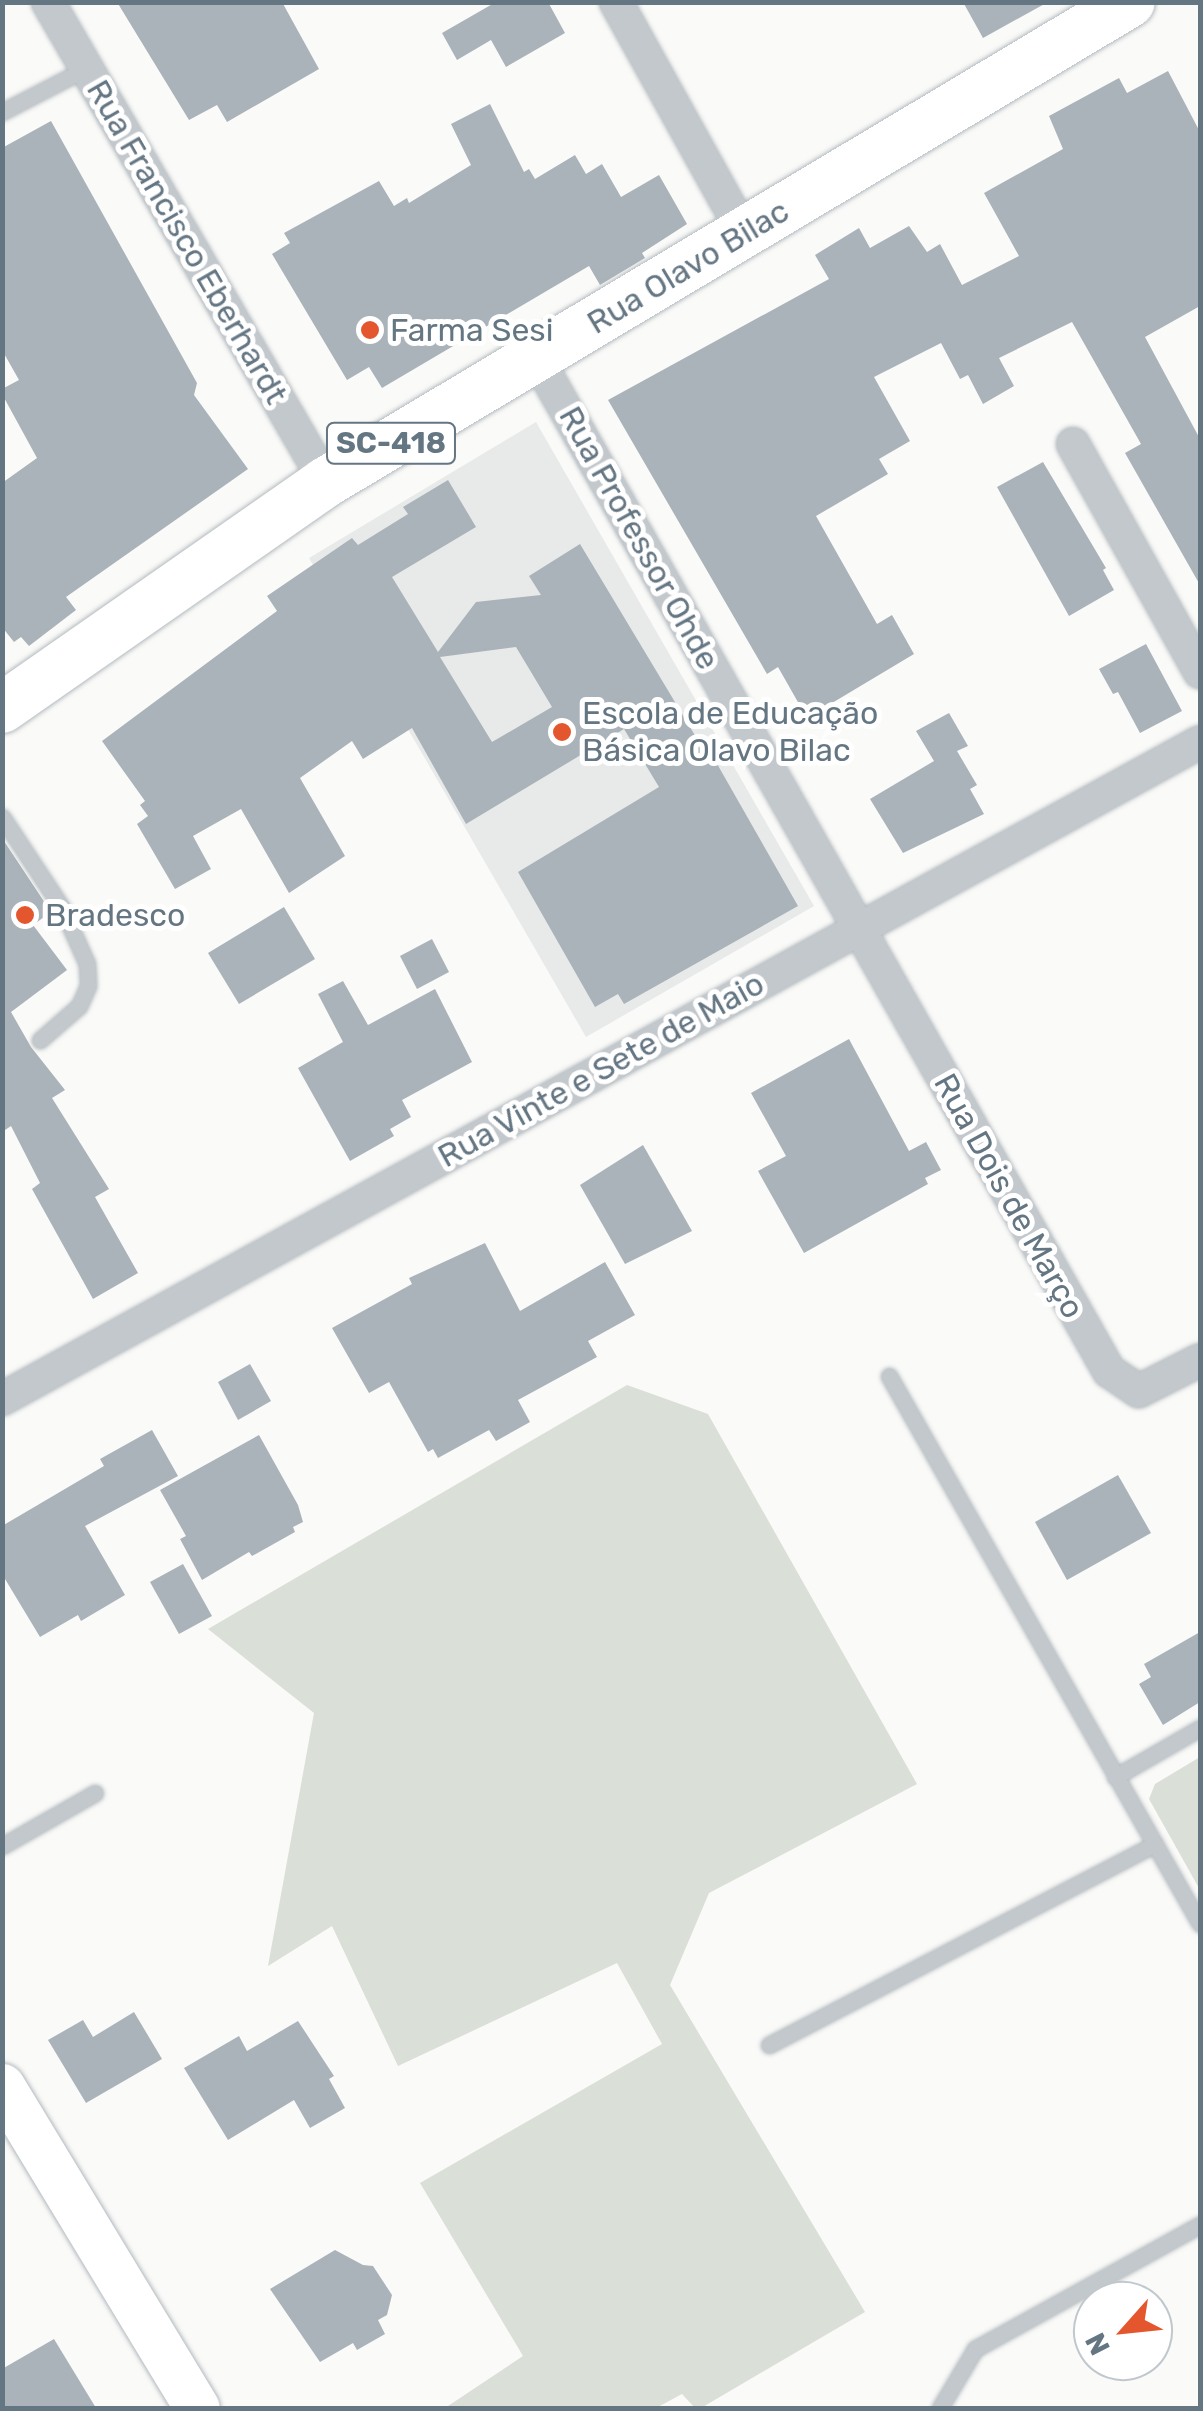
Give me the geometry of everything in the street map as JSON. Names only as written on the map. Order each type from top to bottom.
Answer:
[{"type":"main road","name":"Rua Olavo Bilac","points":[[2,708],[326,482],[1130,2]]},
{"type":"street","name":"Rua Francisco Eberhardt","points":[[48,2],[326,482]]},
{"type":"street","points":[[616,2],[744,233]]},
{"type":"street","name":"Rua Professor Ohde","points":[[536,356],[859,929]]},
{"type":"street","points":[[1073,444],[1200,672]]},
{"type":"street","name":"Rua Vinte e Sete de Maio","points":[[2,1399],[1200,742]]},
{"type":"street","name":"Rua Dois de Março","points":[[859,929],[1109,1371],[1139,1391],[1200,1360]]},
{"type":"street","points":[[2,2086],[197,2408]]},
{"type":"lane","points":[[2,112],[87,68]]},
{"type":"lane","points":[[2,817],[62,908],[86,964],[88,986],[79,1006],[40,1040]]},
{"type":"lane","points":[[888,1376],[1200,1924]]},
{"type":"lane","points":[[1115,1777],[1200,1728]]},
{"type":"lane","points":[[2,1846],[95,1793]]},
{"type":"lane","points":[[769,2045],[1155,1844]]},
{"type":"lane","points":[[940,2408],[975,2349],[1200,2225]]},
{"type":"shaded area","name":"Escola de Educação Básica Olavo Bilac","points":[[536,422],[814,906],[586,1037],[309,558]]},
{"type":"shaded area","points":[[627,1385],[708,1414],[917,1784],[709,1893],[670,1985],[865,2312],[701,2408],[695,2408],[682,2394],[656,2408],[445,2408],[523,2356],[420,2183],[662,2044],[617,1963],[398,2066],[332,1926],[268,1966],[314,1713],[208,1629]]},
{"type":"shaded area","points":[[1200,1757],[1200,1890],[1149,1799],[1155,1784]]},
{"type":"building","points":[[117,2],[282,2],[319,69],[227,122],[217,105],[189,120]]},
{"type":"building","points":[[496,2],[548,2],[565,33],[506,67],[491,40],[457,60],[442,33]]},
{"type":"building","points":[[963,2],[1048,2],[983,38]]},
{"type":"building","points":[[1168,71],[1200,132],[1200,306],[1145,337],[1200,439],[1200,585],[1125,453],[1141,444],[1072,322],[999,358],[1014,386],[983,404],[968,375],[960,379],[941,343],[874,377],[910,441],[879,459],[888,474],[816,516],[877,624],[892,615],[914,654],[807,718],[778,667],[767,674],[608,400],[829,279],[815,255],[859,228],[870,248],[909,226],[927,252],[940,244],[962,285],[1019,256],[984,193],[1063,149],[1049,116],[1119,78],[1127,93]]},
{"type":"building","points":[[490,104],[524,172],[529,169],[535,179],[575,155],[586,174],[602,164],[621,197],[659,175],[687,224],[642,253],[645,258],[600,285],[589,266],[382,388],[369,367],[347,380],[272,254],[290,243],[284,233],[379,181],[394,206],[407,198],[409,203],[471,165],[451,124]]},
{"type":"building","points":[[51,121],[197,383],[194,395],[248,469],[66,597],[76,610],[29,646],[21,637],[14,642],[2,627],[2,483],[37,458],[2,394],[2,389],[19,380],[2,350],[2,148]]},
{"type":"building","points":[[1043,462],[1106,568],[1103,570],[1114,590],[1069,616],[997,487]]},
{"type":"building","name":"Escola de Educação Básica Olavo Bilac","points":[[448,480],[476,527],[392,577],[438,652],[476,602],[541,595],[529,576],[580,544],[708,757],[712,755],[798,906],[624,1004],[618,994],[595,1007],[518,872],[659,787],[624,729],[466,824],[412,728],[363,759],[352,741],[300,778],[345,856],[289,893],[241,809],[193,836],[211,869],[175,889],[137,824],[148,816],[140,805],[145,801],[102,741],[277,611],[267,596],[352,538],[358,545],[408,514],[403,507]],"holes":[[[516,647],[552,707],[492,742],[440,657]]]},
{"type":"building","points":[[1146,644],[1182,711],[1140,733],[1118,692],[1113,694],[1099,669]]},
{"type":"building","points":[[949,713],[968,746],[957,751],[977,785],[970,789],[984,814],[903,853],[870,799],[934,761],[916,731]]},
{"type":"building","points":[[2,838],[51,912],[33,925],[67,970],[11,1012],[31,1047],[65,1090],[52,1098],[109,1189],[95,1197],[138,1273],[93,1299],[32,1189],[40,1183],[11,1126],[2,1132]]},
{"type":"building","points":[[284,907],[315,959],[239,1004],[208,953]]},
{"type":"building","points":[[432,939],[449,972],[417,989],[400,956]]},
{"type":"building","points":[[343,981],[368,1025],[435,989],[472,1062],[402,1100],[411,1117],[390,1129],[394,1136],[350,1161],[298,1068],[343,1042],[318,994]]},
{"type":"building","points":[[849,1039],[909,1151],[926,1142],[941,1170],[925,1178],[928,1184],[804,1253],[758,1171],[786,1156],[751,1093]]},
{"type":"building","points":[[643,1145],[692,1231],[625,1264],[580,1185]]},
{"type":"building","points":[[485,1243],[520,1311],[605,1262],[635,1315],[588,1341],[597,1357],[518,1400],[530,1422],[496,1441],[489,1430],[438,1458],[433,1449],[428,1452],[389,1382],[369,1393],[332,1328],[412,1284],[409,1278]]},
{"type":"building","points":[[250,1364],[271,1401],[238,1420],[218,1382]]},
{"type":"building","points":[[152,1430],[178,1476],[85,1526],[125,1595],[81,1621],[78,1615],[40,1637],[2,1574],[2,1526],[104,1466],[100,1459]]},
{"type":"building","points":[[259,1435],[298,1505],[303,1522],[293,1527],[295,1532],[252,1556],[249,1552],[202,1580],[180,1539],[186,1536],[160,1490]]},
{"type":"building","points":[[1118,1475],[1151,1533],[1067,1580],[1035,1522]]},
{"type":"building","points":[[183,1564],[212,1616],[179,1634],[150,1582]]},
{"type":"building","points":[[1200,1632],[1200,1702],[1163,1725],[1139,1684],[1151,1677],[1144,1664]]},
{"type":"building","points":[[134,2012],[162,2059],[86,2103],[48,2040],[83,2020],[93,2037]]},
{"type":"building","points":[[298,2021],[334,2076],[329,2079],[345,2108],[310,2128],[294,2100],[228,2140],[184,2068],[239,2036],[247,2051]]},
{"type":"building","points":[[335,2250],[373,2266],[392,2295],[387,2315],[378,2320],[385,2334],[357,2350],[353,2343],[320,2362],[270,2289]]},
{"type":"building","points":[[54,2339],[96,2408],[2,2408],[2,2369]]},
{"type":"place","name":"Farma Sesi","points":[[370,330]]},
{"type":"place","name":"Escola de Educação Básica Olavo Bilac","points":[[562,732]]},
{"type":"place","name":"Bradesco","points":[[25,915]]}]
